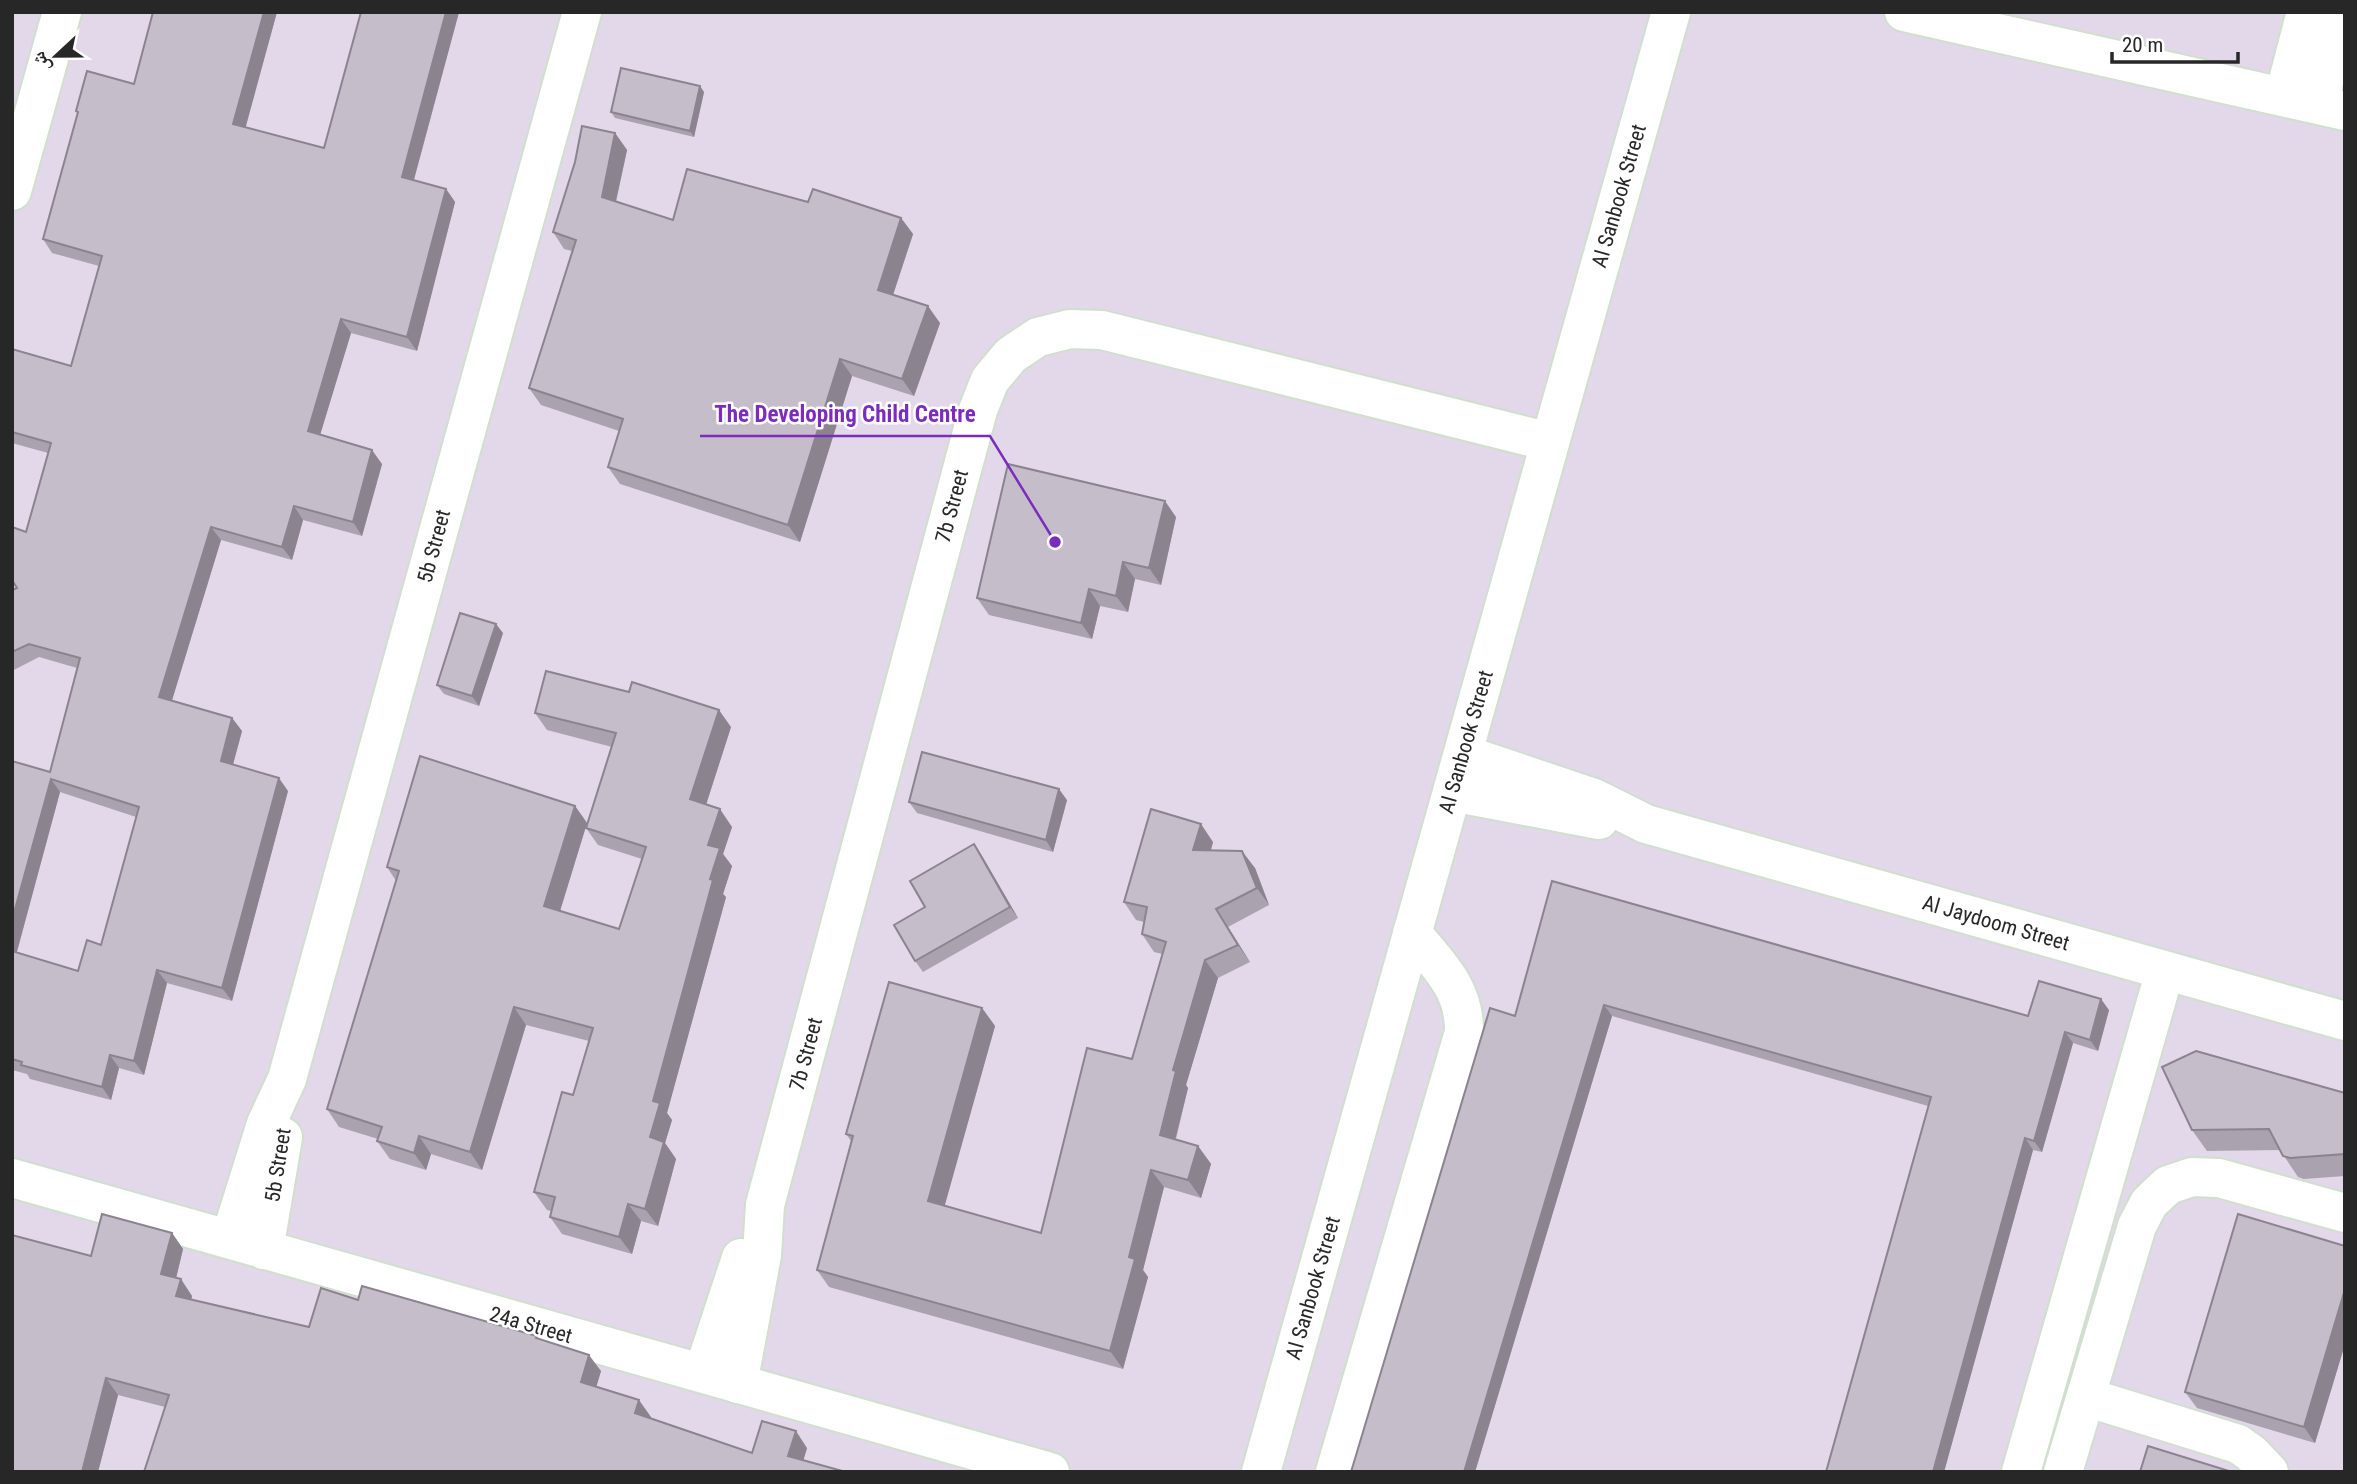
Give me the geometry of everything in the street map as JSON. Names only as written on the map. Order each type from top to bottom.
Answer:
[{"type":"street","points":[[12,191],[62,12]]},
{"type":"street","name":"5b Street","points":[[247,1245],[266,1124],[287,1079],[582,12]]},
{"type":"street","name":"Al Sanbook Street","points":[[1261,1472],[1671,12]]},
{"type":"street","points":[[1904,12],[2333,108],[2333,12]]},
{"type":"street","points":[[2284,96],[2306,12]]},
{"type":"street","name":"7b Street","points":[[720,1378],[747,1242],[765,1205],[978,410],[990,380],[1012,355],[1038,337],[1059,331],[1102,330],[1550,442]]},
{"type":"street","name":"Al Jaydoom Street","points":[[1463,754],[1594,797],[1646,824]]},
{"type":"street","name":"Al Jaydoom Street","points":[[1452,792],[1588,818],[1646,824],[2165,971],[2343,1015]]},
{"type":"street","points":[[1335,1472],[1464,1032],[1464,1018],[1456,990],[1412,933]]},
{"type":"street","points":[[2021,1472],[2165,971]]},
{"type":"street","points":[[2063,1472],[2137,1226],[2149,1203],[2168,1185],[2192,1177],[2219,1178],[2345,1213]]},
{"type":"street","name":"24a Street","points":[[12,1178],[1050,1472]]},
{"type":"street","points":[[2086,1397],[2238,1444],[2269,1472]]},
{"type":"building","points":[[153,12],[264,12],[233,124],[324,148],[361,12],[446,12],[402,177],[446,189],[407,337],[341,319],[308,431],[372,450],[353,522],[294,506],[282,547],[211,527],[159,697],[232,718],[221,761],[279,778],[222,988],[157,970],[134,1061],[110,1055],[102,1087],[21,1065],[22,1062],[12,1059],[12,951],[78,971],[87,940],[101,945],[139,807],[51,779],[12,920],[12,761],[50,772],[80,658],[29,644],[12,652],[12,590],[17,588],[12,580],[12,527],[26,532],[51,443],[12,432],[12,349],[71,366],[102,256],[43,239],[87,71],[134,84]]},
{"type":"building","points":[[621,68],[700,86],[690,131],[611,112]]},
{"type":"building","points":[[582,126],[615,133],[602,197],[673,220],[687,169],[808,202],[813,189],[901,218],[878,290],[928,306],[902,379],[840,359],[788,525],[608,467],[623,419],[529,388],[576,240],[553,232],[575,162]]},
{"type":"building","points":[[1008,464],[1165,501],[1149,568],[1123,562],[1116,596],[1089,589],[1081,623],[977,598]]},
{"type":"building","points":[[460,613],[496,624],[472,696],[437,685]]},
{"type":"building","points":[[546,671],[629,692],[632,682],[719,710],[690,799],[720,809],[708,845],[720,848],[653,1101],[660,1103],[650,1137],[664,1142],[645,1209],[628,1204],[619,1237],[550,1217],[555,1197],[534,1192],[562,1092],[573,1095],[593,1028],[514,1007],[470,1152],[419,1136],[414,1153],[377,1141],[382,1127],[327,1109],[399,871],[387,867],[420,756],[575,806],[544,906],[619,929],[646,847],[586,828],[616,733],[535,713]]},
{"type":"building","points":[[922,752],[1059,789],[1046,840],[909,802]]},
{"type":"building","points":[[1151,809],[1201,824],[1193,850],[1242,851],[1257,888],[1216,909],[1238,945],[1205,960],[1173,1070],[1176,1071],[1160,1135],[1198,1146],[1188,1180],[1151,1170],[1129,1257],[1135,1259],[1110,1351],[817,1270],[853,1136],[846,1134],[889,982],[982,1008],[928,1201],[1041,1233],[1087,1048],[1132,1059],[1166,942],[1142,934],[1147,907],[1124,902]]},
{"type":"building","points":[[974,844],[1010,907],[915,961],[894,925],[925,907],[910,881]]},
{"type":"building","points":[[1552,881],[2028,1016],[2039,981],[2101,999],[2090,1040],[2065,1032],[2034,1141],[2025,1138],[1933,1472],[1826,1472],[1931,1097],[1604,1005],[1464,1472],[1351,1472],[1490,1008],[1515,1016]]},
{"type":"building","points":[[2196,1051],[2345,1093],[2345,1154],[2290,1158],[2283,1156],[2269,1129],[2192,1130],[2162,1067]]},
{"type":"building","points":[[102,1214],[172,1233],[161,1274],[181,1279],[176,1296],[309,1327],[321,1288],[358,1300],[362,1286],[537,1336],[536,1338],[589,1355],[581,1382],[639,1400],[635,1413],[752,1453],[762,1421],[796,1431],[788,1456],[846,1472],[144,1472],[169,1395],[106,1378],[82,1472],[12,1472],[12,1235],[91,1256]]},
{"type":"building","points":[[2238,1214],[2345,1246],[2345,1289],[2304,1427],[2185,1392]]},
{"type":"building","points":[[2148,1446],[2229,1471],[2229,1472],[2140,1472]]},
{"type":"place","name":"The Developing Child Centre","points":[[1055,542]]}]
